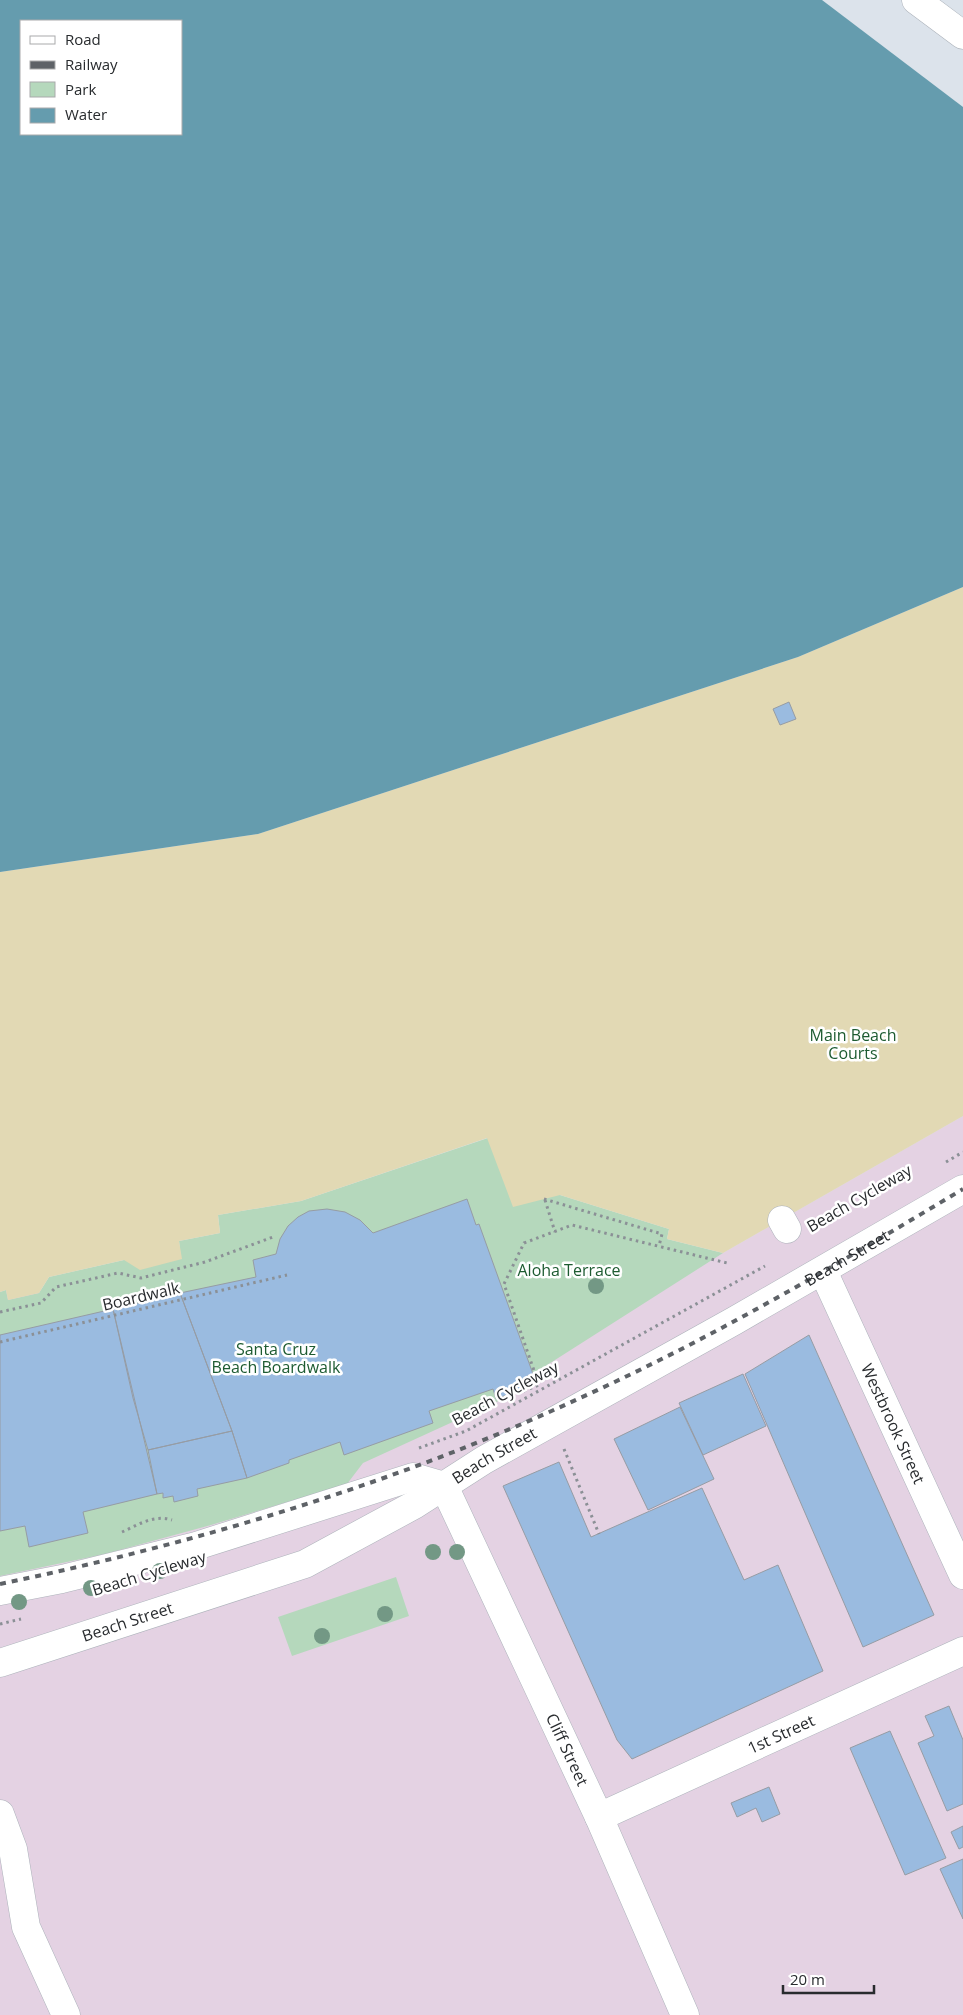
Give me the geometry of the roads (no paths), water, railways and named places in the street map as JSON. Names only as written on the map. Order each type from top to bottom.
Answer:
[{"type":"street","points":[[916,0],[963,35]]},
{"type":"street","name":"Beach Street","points":[[0,1663],[305,1564],[414,1505],[484,1460],[823,1271],[963,1188]]},
{"type":"street","name":"Westbrook Street","points":[[823,1271],[963,1575]]},
{"type":"street","points":[[0,1591],[62,1579],[196,1546],[413,1477],[444,1486]]},
{"type":"street","name":"Cliff Street","points":[[444,1486],[599,1817],[685,2015]]},
{"type":"street","name":"1st Street","points":[[599,1817],[963,1651]]},
{"type":"street","points":[[0,1814],[13,1848],[26,1927],[66,2015]]},
{"type":"water","points":[[0,0],[963,0],[963,587],[798,657],[258,834],[0,872]]},
{"type":"railway","points":[[0,1584],[148,1550],[296,1508],[440,1457],[511,1429],[630,1375],[727,1325],[869,1245],[963,1189]]},
{"type":"park label","name":"Main Beach Courts","points":[[853,1044]]},
{"type":"park label","name":"Aloha Terrace","points":[[569,1270]]},
{"type":"park label","name":"Santa Cruz Beach Boardwalk","points":[[276,1358]]}]
